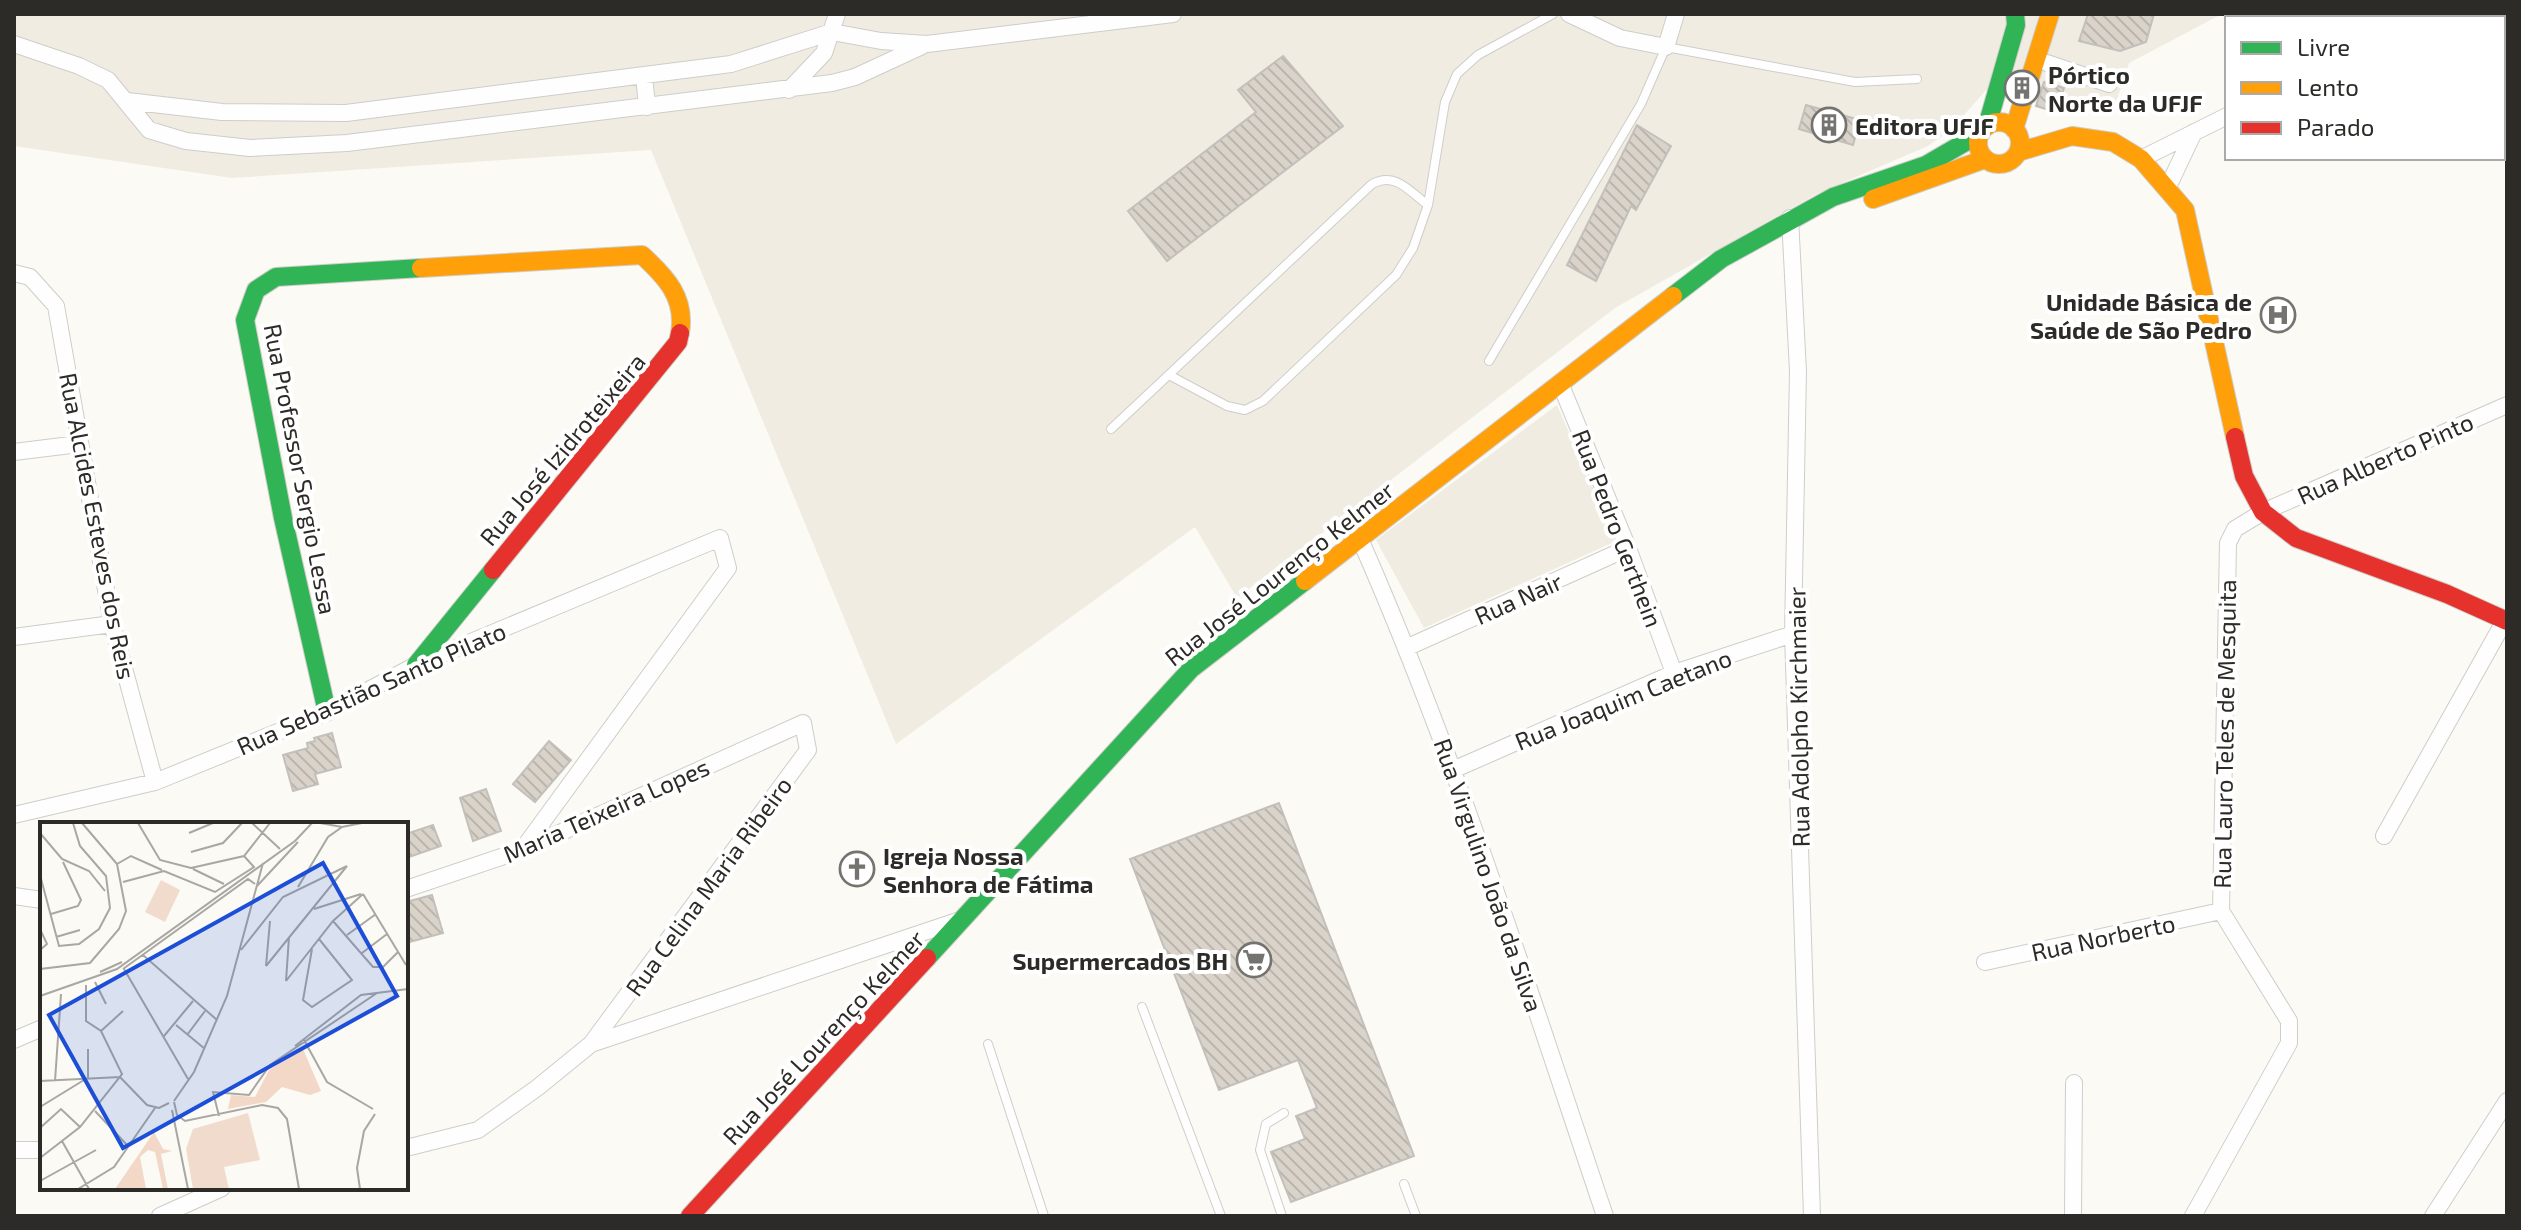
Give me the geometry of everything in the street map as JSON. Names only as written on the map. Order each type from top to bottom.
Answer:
[{"type":"main road","points":[[1985,159],[1978,146],[2016,25],[2015,14]]},
{"type":"main road","points":[[2017,140],[2050,14]]},
{"type":"main road","points":[[1984,130],[2001,122],[2017,140]]},
{"type":"main road","name":"Rua José Lourenço Kelmer","points":[[690,1216],[1191,669],[1721,259],[1794,216],[1833,197],[1926,165],[1984,130]]},
{"type":"main road","points":[[2017,140],[2072,136],[2113,142],[2141,159],[2185,210],[2244,476],[2263,512],[2296,538],[2447,594],[2506,621]]},
{"type":"main road","name":"Rua José Lourenço Kelmer","points":[[1794,216],[1839,210],[1985,159],[2003,164],[2017,140]]},
{"type":"main road","name":"Rua José Izidroteixeira","points":[[416,665],[678,342],[683,322],[671,281],[642,255]]},
{"type":"main road","name":"Rua Professor Sergio Lessa","points":[[327,712],[283,518],[245,320],[256,290],[276,277],[642,255]]},
{"type":"street","points":[[789,90],[824,53],[837,14]]},
{"type":"street","points":[[127,101],[222,112],[346,113],[731,64],[832,32],[881,41],[927,44],[1173,14]]},
{"type":"street","points":[[1569,14],[1620,38],[1666,47],[1676,14]]},
{"type":"street","points":[[14,44],[108,80],[149,130],[186,141],[250,148],[347,143],[789,90],[855,77],[927,44]]},
{"type":"street","points":[[2047,63],[2109,84]]},
{"type":"street","points":[[644,75],[647,107]]},
{"type":"street","points":[[2141,159],[2225,117]]},
{"type":"street","points":[[2167,189],[2194,132]]},
{"type":"street","name":"Rua Adolpho Kirchmaier","points":[[1794,216],[1798,371],[1793,634],[1812,1216]]},
{"type":"street","name":"Rua Alcides Esteves dos Reis","points":[[22,275],[56,306],[112,624],[155,782]]},
{"type":"street","name":"Rua Pedro Gerthein","points":[[1560,383],[1628,548],[1674,673]]},
{"type":"street","name":"Rua Alberto Pinto","points":[[2263,512],[2507,405]]},
{"type":"street","points":[[14,452],[79,444]]},
{"type":"street","name":"Rua Lauro Teles de Mesquita","points":[[2193,1216],[2289,1043],[2289,1021],[2221,911],[2228,543],[2235,529],[2263,512]]},
{"type":"street","name":"Rua Sebastião Santo Pilato","points":[[14,815],[155,782],[327,712],[416,665],[720,538],[728,568],[522,850]]},
{"type":"street","name":"Rua Virgulino João da Silva","points":[[1360,539],[1408,647],[1455,769],[1605,1216]]},
{"type":"street","name":"Rua Nair","points":[[1408,647],[1628,548]]},
{"type":"street","points":[[2384,836],[2506,621]]},
{"type":"street","points":[[14,637],[112,624]]},
{"type":"street","name":"Rua Joaquim Caetano","points":[[1455,769],[1674,673],[1793,634]]},
{"type":"street","name":"Maria Teixeira Lopes","points":[[408,888],[522,850],[803,723]]},
{"type":"street","name":"Rua Celina Maria Ribeiro","points":[[591,1044],[808,750],[803,723]]},
{"type":"street","points":[[14,896],[40,900]]},
{"type":"street","name":"Rua Norberto","points":[[1985,962],[2221,911]]},
{"type":"street","points":[[408,1148],[415,1149],[478,1130],[591,1044],[965,919]]},
{"type":"street","points":[[14,1040],[40,1029]]},
{"type":"street","points":[[2073,1216],[2074,1083]]},
{"type":"street","points":[[2433,1216],[2507,1101]]},
{"type":"street","points":[[14,1150],[40,1150]]},
{"type":"street","points":[[160,1216],[218,1190]]},
{"type":"lane","points":[[1169,375],[1227,406],[1245,410],[1263,401],[1396,275],[1413,248],[1428,205],[1445,102],[1457,74],[1478,55],[1553,14]]},
{"type":"lane","points":[[1489,361],[1641,104],[1666,47],[1855,82],[1917,79]]},
{"type":"lane","points":[[1111,429],[1372,184],[1383,178],[1395,180],[1428,205]]},
{"type":"lane","points":[[1142,1007],[1221,1216]]},
{"type":"lane","points":[[988,1044],[1044,1216]]},
{"type":"lane","points":[[1282,1216],[1260,1150],[1261,1134],[1266,1124],[1284,1113]]},
{"type":"lane","points":[[1404,1184],[1416,1216]]},
{"type":"shaded area","points":[[14,14],[2222,14],[2129,63],[2115,105],[2055,108],[1986,90],[1951,130],[1928,146],[1816,194],[1615,308],[1237,598],[1195,527],[896,744],[651,150],[232,178],[14,146]]},
{"type":"shaded area","points":[[1557,405],[1616,541],[1424,628],[1376,540]]},
{"type":"building","points":[[2088,14],[2154,14],[2146,42],[2120,51],[2079,41]]},
{"type":"building","points":[[1283,56],[1343,126],[1167,261],[1128,211],[1256,112],[1238,90]]},
{"type":"building","points":[[2044,82],[2064,88],[2056,112],[2036,106]]},
{"type":"building","name":"Editora UFJF","points":[[1806,105],[1860,120],[1853,145],[1799,129]]},
{"type":"building","points":[[1637,125],[1671,146],[1636,210],[1631,206],[1596,281],[1567,265]]},
{"type":"building","points":[[332,733],[341,767],[315,774],[318,784],[293,791],[283,755],[308,748],[307,743],[315,741],[314,738]]},
{"type":"building","points":[[549,741],[571,760],[535,802],[513,784]]},
{"type":"building","points":[[486,789],[501,831],[473,841],[460,798]]},
{"type":"building","name":"Supermercados BH","points":[[1279,803],[1414,1156],[1291,1202],[1271,1152],[1305,1139],[1296,1116],[1317,1108],[1298,1060],[1219,1090],[1130,859]]},
{"type":"building","points":[[433,825],[441,846],[408,857],[408,833]]},
{"type":"building","points":[[432,895],[443,933],[408,942],[408,901]]},
{"type":"traffic: fast","points":[[1987,126],[2016,25],[2015,14]]},
{"type":"traffic: fast","points":[[1673,296],[1721,259],[1833,197],[1926,165],[1981,133]]},
{"type":"traffic: fast","points":[[327,712],[283,518],[245,320],[256,290],[276,277],[421,268]]},
{"type":"traffic: fast","points":[[416,665],[493,570]]},
{"type":"traffic: fast","points":[[927,958],[1191,669],[1305,581]]},
{"type":"traffic: slow","points":[[2014,129],[2050,14]]},
{"type":"traffic: slow","points":[[1999,122],[2014,128],[2020,143],[2014,158],[1999,164],[1984,158],[1978,143],[1984,128],[1999,122]]},
{"type":"traffic: slow","points":[[2018,152],[2072,136],[2113,142],[2141,159],[2185,210],[2235,437]]},
{"type":"traffic: slow","points":[[1873,199],[1985,159]]},
{"type":"traffic: slow","points":[[421,268],[642,255],[666,280],[677,299],[680,333]]},
{"type":"traffic: slow","points":[[1305,581],[1673,296]]},
{"type":"traffic: jam","points":[[493,570],[678,342],[680,333]]},
{"type":"traffic: jam","points":[[2235,437],[2244,476],[2263,512],[2296,538],[2447,594],[2507,621]]},
{"type":"traffic: jam","points":[[690,1216],[927,958]]},
{"type":"place","name":"Pórtico Norte da UFJF","points":[[2022,88]]},
{"type":"place","name":"Editora UFJF","points":[[1829,125]]},
{"type":"place","name":"Unidade Básica de Saúde de São Pedro","points":[[2278,315]]},
{"type":"place","name":"Igreja Nossa Senhora de Fátima","points":[[857,869]]},
{"type":"place","name":"Supermercados BH","points":[[1254,960]]}]
